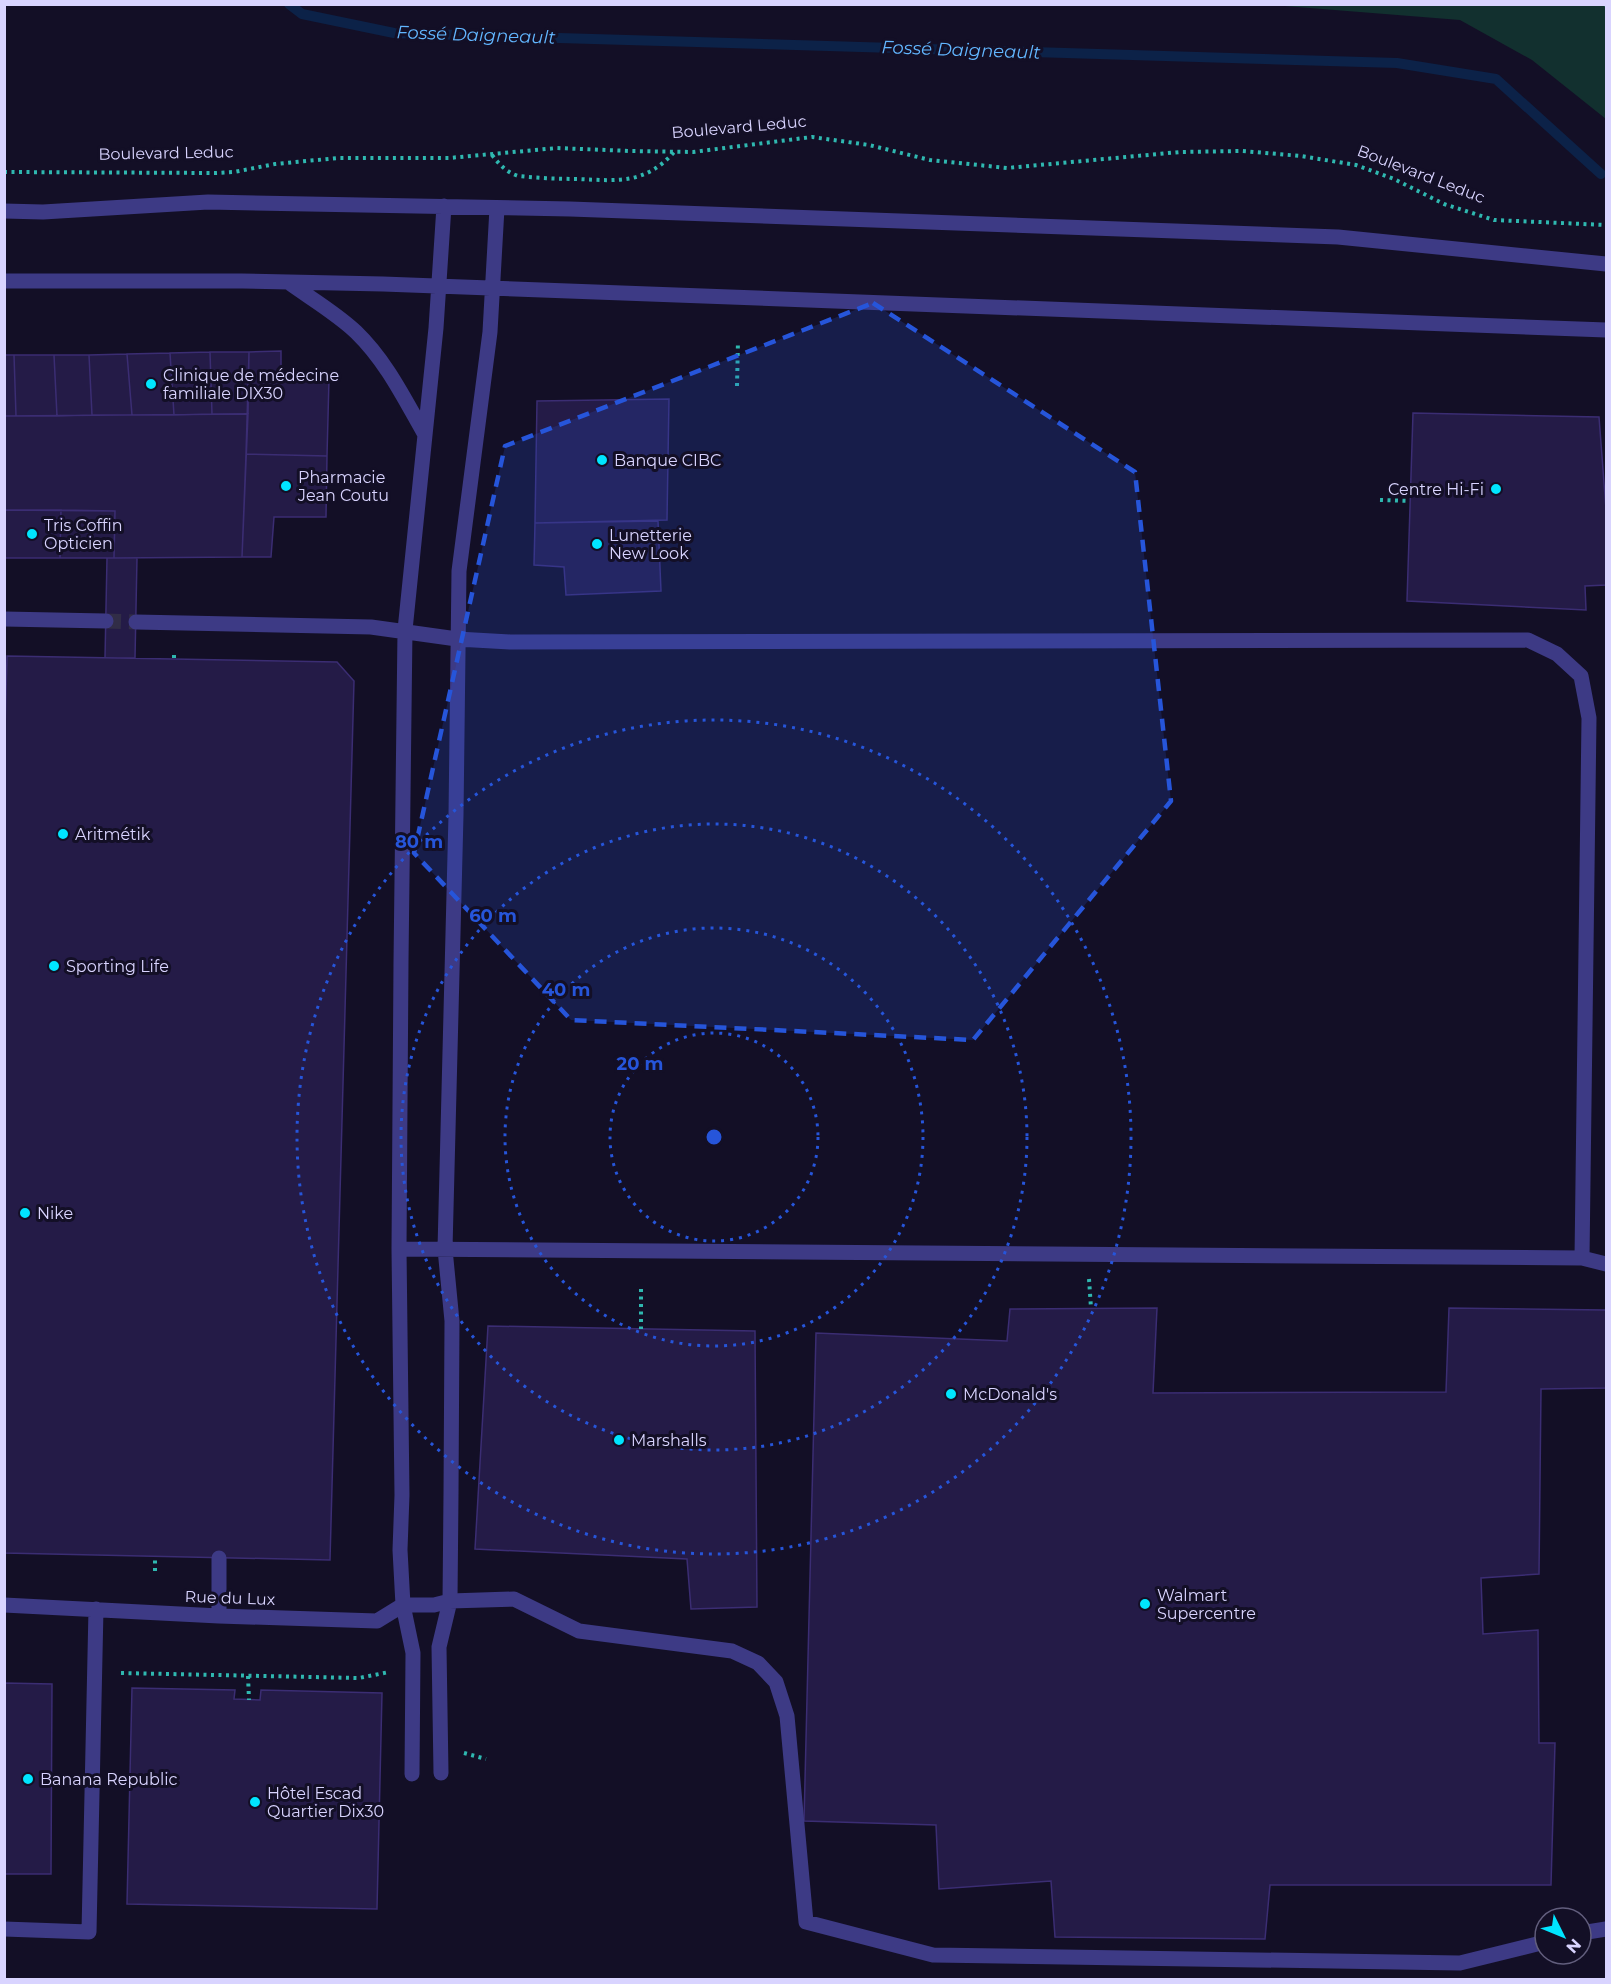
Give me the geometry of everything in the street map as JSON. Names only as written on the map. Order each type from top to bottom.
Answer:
[{"type":"street","points":[[4,211],[43,212],[208,202],[758,215],[1314,236],[1606,264]]},
{"type":"street","points":[[412,1774],[413,1653],[403,1605],[400,1550],[402,1495],[399,1249],[405,630],[439,287],[444,206]]},
{"type":"street","points":[[441,1773],[439,1647],[450,1601],[452,1321],[445,1249],[457,771],[459,571],[490,332],[497,208]]},
{"type":"street","points":[[4,281],[288,282],[1606,330]]},
{"type":"street","points":[[288,282],[348,325],[369,346],[389,372],[424,433]]},
{"type":"street","points":[[4,620],[106,621]]},
{"type":"street","points":[[136,622],[371,627],[458,639],[510,642],[1528,640],[1557,654],[1581,676],[1588,718],[1581,1258]]},
{"type":"street","points":[[399,1249],[1581,1258],[1606,1264]]},
{"type":"street","points":[[219,1558],[219,1616]]},
{"type":"street","points":[[403,1605],[514,1599],[579,1631],[732,1651],[758,1663],[776,1682],[787,1716],[806,1922],[933,1955],[1460,1963],[1533,1945]]},
{"type":"street","name":"Rue du Lux","points":[[4,1605],[377,1621],[403,1605]]},
{"type":"street","points":[[4,1929],[89,1932],[96,1609]]},
{"type":"path","name":"Boulevard Leduc","points":[[4,172],[216,173],[338,158],[449,158],[557,148],[674,152],[710,150],[778,140],[823,138],[869,145],[930,160],[1006,168],[1180,152],[1242,151],[1356,165],[1394,179],[1444,204],[1487,219],[1505,222],[1606,225]]},
{"type":"path","points":[[491,154],[502,168],[518,176],[615,181],[650,172],[665,162],[674,152]]},
{"type":"path","points":[[737,386],[738,341]]},
{"type":"path","points":[[1380,500],[1410,501]]},
{"type":"path","points":[[640,1289],[641,1329]]},
{"type":"path","points":[[155,1557],[155,1570]]},
{"type":"path","points":[[112,1673],[359,1677],[392,1671]]},
{"type":"path","points":[[248,1676],[249,1700]]},
{"type":"highlighted area","points":[[873,303],[1135,472],[1171,801],[973,1040],[571,1020],[414,853],[505,446]]},
{"type":"green space","points":[[1272,5],[1606,5],[1606,119],[1532,60],[1460,20]]},
{"type":"building","points":[[281,351],[281,378],[329,379],[327,456],[246,454],[249,352]]},
{"type":"building","points":[[210,352],[212,414],[174,415],[170,353]]},
{"type":"building","points":[[210,352],[249,352],[248,414],[212,414]]},
{"type":"building","name":"Clinique de médecine familiale DIX30","points":[[170,353],[174,415],[132,415],[127,354]]},
{"type":"building","points":[[127,354],[132,415],[92,415],[89,355]]},
{"type":"building","points":[[4,355],[14,355],[16,416],[4,416]]},
{"type":"building","points":[[14,355],[54,355],[57,416],[16,416]]},
{"type":"building","points":[[54,355],[89,355],[92,415],[57,416]]},
{"type":"building","name":"Banque CIBC","points":[[669,399],[667,520],[535,523],[537,401]]},
{"type":"building","points":[[1413,413],[1599,417],[1606,509],[1606,585],[1585,586],[1586,610],[1407,601]]},
{"type":"building","points":[[248,414],[242,557],[114,558],[115,511],[4,510],[4,416]]},
{"type":"building","name":"Pharmacie Jean Coutu","points":[[246,454],[327,456],[326,517],[274,517],[271,557],[242,557]]},
{"type":"building","name":"Tris Coffin Opticien","points":[[4,510],[61,510],[60,558],[4,558]]},
{"type":"building","points":[[61,510],[115,511],[114,558],[60,558]]},
{"type":"building","name":"Lunetterie New Look","points":[[658,521],[661,591],[566,595],[564,567],[534,565],[535,523]]},
{"type":"building","points":[[107,558],[137,558],[135,658],[105,658]]},
{"type":"building","points":[[7,656],[337,662],[354,681],[330,1560],[4,1553],[4,769]]},
{"type":"building","name":"Walmart Supercentre","points":[[1157,1308],[1153,1393],[1446,1392],[1449,1308],[1606,1310],[1606,1388],[1541,1389],[1539,1574],[1481,1578],[1483,1634],[1538,1630],[1539,1743],[1555,1743],[1551,1885],[1270,1885],[1265,1939],[1055,1937],[1051,1881],[939,1889],[936,1825],[804,1821],[816,1333],[1007,1341],[1010,1309]]},
{"type":"building","name":"Marshalls","points":[[488,1326],[755,1331],[757,1607],[691,1609],[687,1559],[475,1549]]},
{"type":"building","name":"Banana Republic","points":[[4,1683],[52,1684],[51,1874],[4,1874]]},
{"type":"building","name":"Hôtel Escad Quartier Dix30","points":[[132,1688],[235,1690],[234,1699],[260,1700],[261,1690],[382,1693],[377,1909],[127,1904]]},
{"type":"waterway","name":"Fossé Daigneault","points":[[289,4],[302,14],[394,33],[1397,63],[1496,79],[1601,174]]},
{"type":"tunnel","points":[[106,621],[136,622]]},
{"type":"place","name":"Clinique de médecine familiale DIX30","points":[[151,384]]},
{"type":"place","name":"Banque CIBC","points":[[602,460]]},
{"type":"place","name":"Pharmacie Jean Coutu","points":[[286,486]]},
{"type":"place","name":"Centre Hi-Fi","points":[[1496,489]]},
{"type":"place","name":"Tris Coffin Opticien","points":[[32,534]]},
{"type":"place","name":"Lunetterie New Look","points":[[597,544]]},
{"type":"place","name":"Aritmétik","points":[[63,834]]},
{"type":"place","name":"Sporting Life","points":[[54,966]]},
{"type":"place","name":"Nike","points":[[25,1213]]},
{"type":"place","name":"McDonald's","points":[[951,1394]]},
{"type":"place","name":"Marshalls","points":[[619,1440]]},
{"type":"place","name":"Walmart Supercentre","points":[[1145,1604]]},
{"type":"place","name":"Banana Republic","points":[[28,1779]]},
{"type":"place","name":"Hôtel Escad Quartier Dix30","points":[[255,1802]]}]
